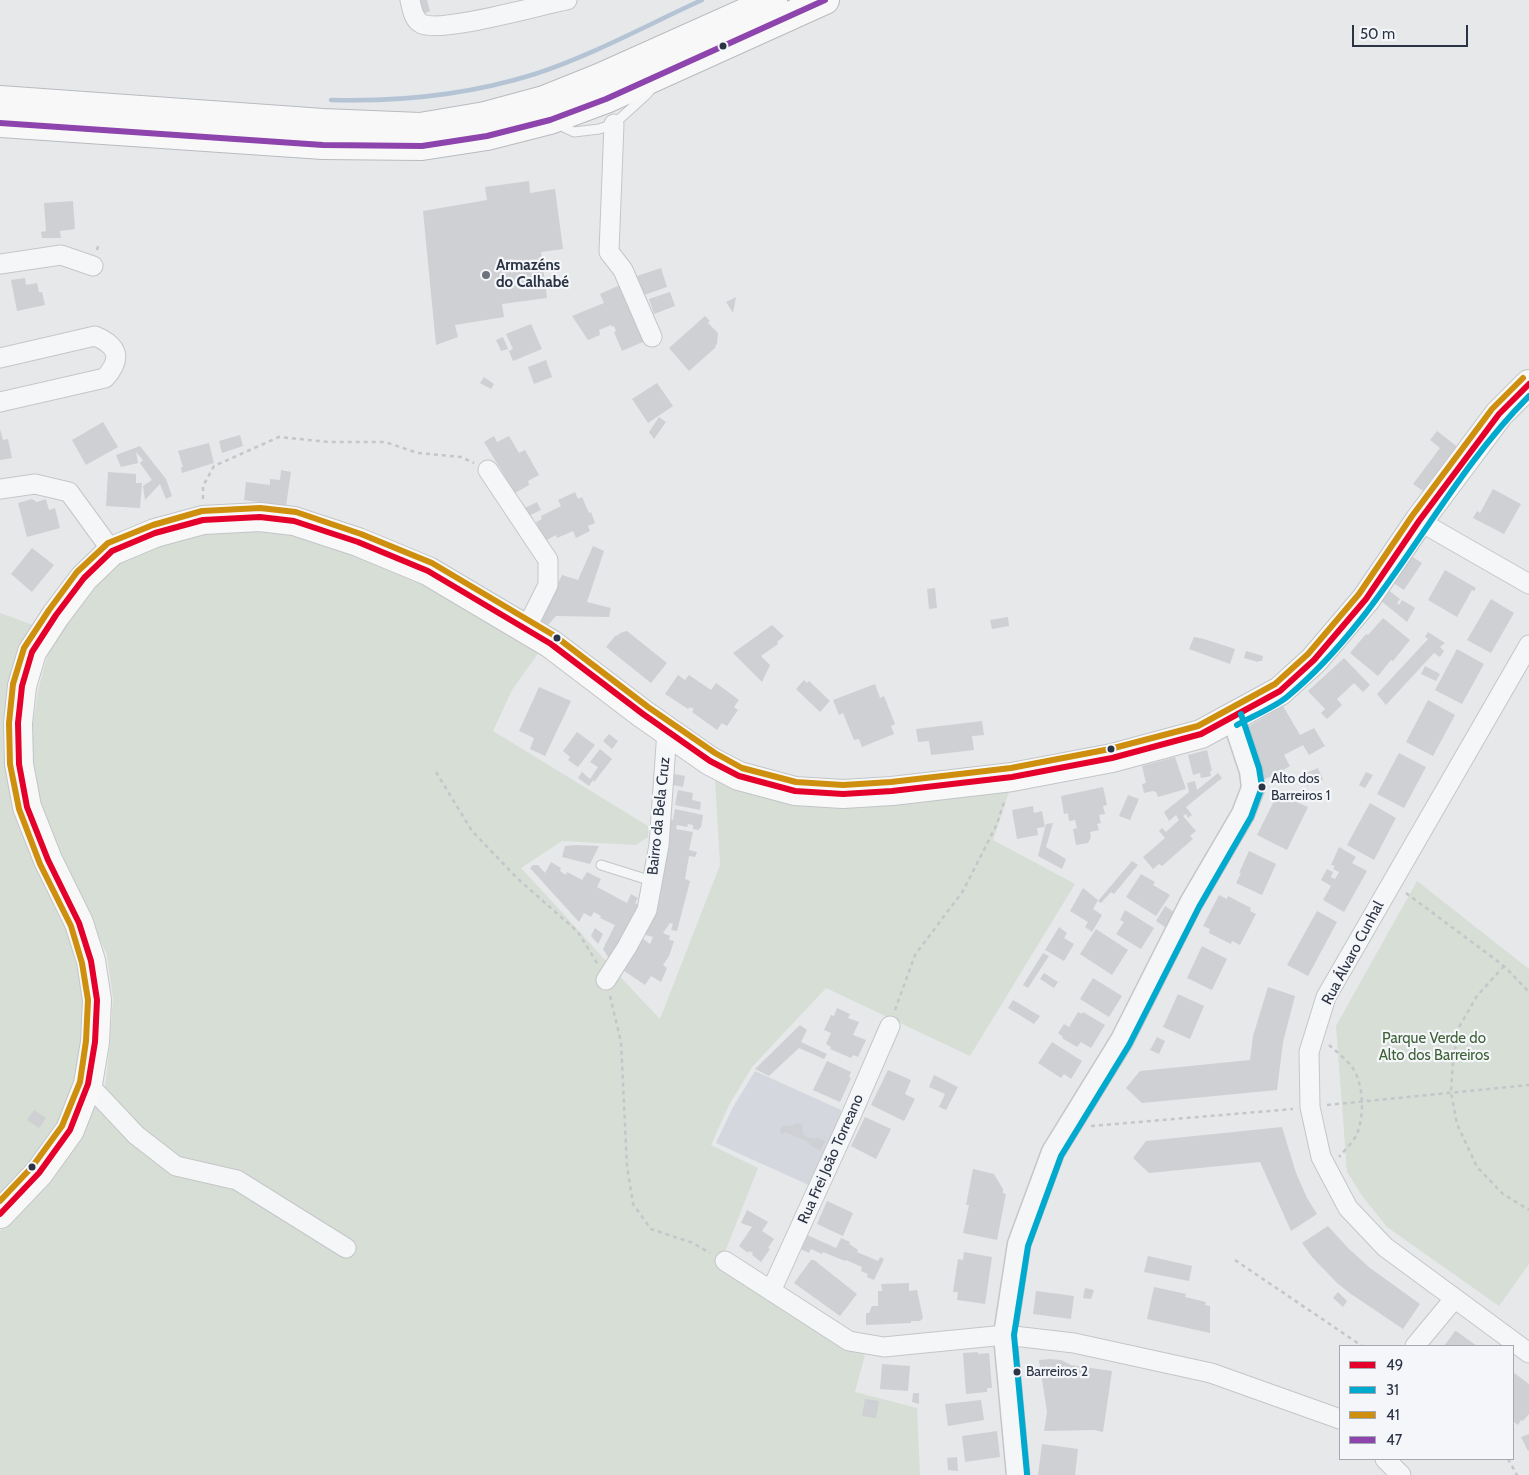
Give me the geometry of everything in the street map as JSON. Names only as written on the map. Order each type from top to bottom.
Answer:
[{"type":"main road","points":[[0,100],[323,124],[420,126],[485,116],[544,100],[599,78],[772,0]]},
{"type":"main road","points":[[0,123],[322,146],[422,146],[487,136],[550,120],[606,99],[825,0]]},
{"type":"main road","points":[[0,1214],[39,1173],[70,1130],[88,1084],[97,1000],[91,961],[79,923],[48,860],[27,807],[19,764],[18,724],[22,686],[32,652],[56,615],[84,578],[112,551],[155,533],[203,520],[260,518],[294,521],[358,542],[428,571],[551,644],[710,762],[739,776],[795,791],[843,794],[892,791],[1012,777],[1112,758],[1201,734],[1280,691],[1314,660],[1366,599],[1419,521],[1499,414],[1529,384]]},
{"type":"street","points":[[410,0],[416,20],[421,24],[440,25],[472,21],[567,0]]},
{"type":"street","points":[[614,124],[608,252],[623,270],[652,337]]},
{"type":"street","points":[[0,264],[61,255],[93,266]]},
{"type":"street","points":[[0,358],[95,336],[109,342],[116,354],[114,368],[105,378],[0,402]]},
{"type":"street","points":[[488,470],[548,560],[548,585],[526,629]]},
{"type":"street","points":[[0,490],[35,484],[69,492],[112,551]]},
{"type":"street","points":[[1419,521],[1529,584]]},
{"type":"street","name":"Rua Álvaro Cunhal","points":[[1529,644],[1326,997],[1309,1052],[1310,1107],[1321,1157],[1348,1208],[1385,1247],[1529,1353]]},
{"type":"street","points":[[1018,1475],[1005,1335],[1019,1244],[1053,1152],[1122,1040],[1191,903],[1243,814],[1253,788],[1251,771],[1232,717]]},
{"type":"street","name":"Bairro da Bela Cruz","points":[[606,980],[647,910],[659,845],[667,731]]},
{"type":"street","name":"Rua Frei João Torreano","points":[[770,1291],[850,1118],[890,1026]]},
{"type":"street","points":[[88,1084],[136,1135],[176,1166],[237,1180],[346,1248]]},
{"type":"street","points":[[724,1261],[849,1341],[884,1347],[1005,1335],[1074,1343],[1211,1373],[1339,1419]]},
{"type":"street","points":[[1416,1345],[1454,1298]]},
{"type":"street","points":[[1386,1460],[1400,1475]]},
{"type":"lane","points":[[550,120],[574,132],[599,129],[614,124],[646,95],[663,74]]},
{"type":"lane","points":[[601,865],[652,881]]},
{"type":"path","points":[[203,520],[203,486],[214,466],[279,437],[330,442],[385,442],[418,454],[461,457],[488,470]]},
{"type":"path","points":[[436,772],[472,831],[518,879],[578,932],[606,980],[621,1042],[627,1166],[633,1204],[651,1228],[693,1243],[724,1261]]},
{"type":"path","points":[[890,1026],[915,955],[963,890],[996,824],[1012,777]]},
{"type":"path","points":[[1391,882],[1504,966],[1529,992]]},
{"type":"path","points":[[1504,966],[1477,996],[1459,1027],[1453,1061],[1451,1092],[1457,1124],[1477,1166],[1503,1194],[1529,1210]]},
{"type":"path","points":[[1327,1168],[1340,1156],[1355,1137],[1360,1125],[1361,1101],[1358,1080],[1352,1068],[1331,1046]]},
{"type":"path","points":[[1327,1105],[1529,1085]]},
{"type":"path","points":[[1094,1125],[1293,1109]]},
{"type":"path","points":[[1235,1260],[1361,1345]]},
{"type":"path","points":[[1509,1460],[1517,1475]]},
{"type":"shaded area","points":[[755,1071],[841,1110],[843,1117],[813,1187],[716,1143],[733,1107]]},
{"type":"green space","points":[[260,530],[292,533],[353,554],[422,582],[539,652],[512,690],[493,731],[648,826],[648,837],[636,845],[562,841],[521,868],[660,1019],[720,865],[715,779],[1011,786],[993,840],[1075,884],[970,1056],[826,988],[752,1067],[729,1105],[711,1145],[758,1168],[719,1267],[846,1348],[865,1355],[855,1392],[917,1408],[920,1475],[0,1475],[0,1231],[19,1214],[81,1136],[105,1087],[113,998],[107,955],[40,804],[33,762],[33,724],[38,690],[47,657],[67,622],[93,587],[119,562],[159,545],[205,533]]},
{"type":"green space","points":[[0,613],[33,625],[19,645],[8,683],[4,723],[5,765],[13,811],[35,865],[66,928],[77,964],[83,1000],[81,1041],[74,1080],[58,1123],[28,1165],[0,1195]]},
{"type":"green space","name":"Parque Verde do Alto dos Barreiros","points":[[1417,881],[1529,969],[1529,1264],[1499,1306],[1387,1227],[1363,1197],[1347,1172],[1336,1026]]},
{"type":"building","points":[[415,0],[427,0],[430,11],[419,16]]},
{"type":"building","name":"Armazéns do Calhabé","points":[[529,181],[530,193],[555,189],[563,249],[541,252],[547,298],[502,304],[504,317],[455,325],[458,337],[436,345],[423,211],[487,200],[485,187]]},
{"type":"building","points":[[73,201],[75,229],[60,231],[61,238],[42,238],[41,232],[46,231],[44,203]]},
{"type":"building","points":[[661,268],[667,287],[644,295],[637,276]]},
{"type":"building","points":[[25,278],[26,285],[37,283],[39,292],[42,292],[45,305],[17,311],[11,280]]},
{"type":"building","points":[[620,285],[645,341],[622,351],[614,332],[616,331],[614,326],[612,327],[611,325],[599,330],[600,335],[588,340],[572,316],[604,303],[600,294]]},
{"type":"building","points":[[670,292],[675,306],[654,314],[649,299]]},
{"type":"building","points":[[736,297],[733,313],[726,302]]},
{"type":"building","points":[[705,316],[710,321],[708,323],[718,333],[717,344],[689,371],[669,348]]},
{"type":"building","points":[[531,324],[542,349],[513,361],[509,351],[513,349],[506,334]]},
{"type":"building","points":[[503,337],[508,349],[501,351],[496,340]]},
{"type":"building","points":[[546,360],[552,377],[534,384],[528,367]]},
{"type":"building","points":[[484,377],[494,384],[491,389],[480,383]]},
{"type":"building","points":[[657,383],[673,406],[648,423],[632,399]]},
{"type":"building","points":[[659,417],[666,422],[654,439],[649,432]]},
{"type":"building","points":[[103,422],[118,447],[86,465],[72,440]]},
{"type":"building","points":[[0,429],[3,440],[8,439],[12,458],[0,460]]},
{"type":"building","points":[[1437,431],[1459,448],[1426,493],[1413,484],[1440,448],[1430,440]]},
{"type":"building","points":[[240,435],[243,446],[222,453],[219,441]]},
{"type":"building","points":[[494,436],[497,442],[509,436],[519,453],[525,450],[539,475],[528,481],[529,485],[515,493],[484,442]]},
{"type":"building","points":[[209,443],[214,463],[182,473],[181,467],[183,467],[178,451]]},
{"type":"building","points":[[140,446],[166,479],[172,496],[166,499],[160,484],[145,500],[143,486],[152,480],[140,463],[143,460],[136,452],[138,463],[121,467],[116,455]]},
{"type":"building","points":[[281,470],[291,472],[286,506],[244,500],[246,482],[270,485],[270,479],[280,480]]},
{"type":"building","points":[[108,472],[136,474],[136,483],[142,483],[140,508],[106,506]]},
{"type":"building","points":[[1493,489],[1521,504],[1504,534],[1473,518],[1477,511],[1480,513]]},
{"type":"building","points":[[575,492],[578,499],[582,497],[595,523],[588,526],[590,531],[576,538],[573,531],[557,538],[556,535],[545,541],[536,522],[542,519],[541,516],[561,506],[558,500]]},
{"type":"building","points":[[32,499],[37,502],[46,499],[49,510],[55,508],[60,528],[27,537],[18,503]]},
{"type":"building","points":[[537,502],[541,510],[526,517],[521,510]]},
{"type":"building","points":[[593,546],[604,551],[587,602],[611,608],[609,617],[556,616],[548,625],[540,620],[562,575],[578,580]]},
{"type":"building","points":[[32,548],[54,565],[32,592],[11,574]]},
{"type":"building","points":[[1408,554],[1422,563],[1404,590],[1390,581]]},
{"type":"building","points":[[1445,570],[1476,588],[1474,591],[1472,590],[1457,617],[1428,600]]},
{"type":"building","points":[[935,588],[937,608],[929,609],[927,589]]},
{"type":"building","points":[[1387,589],[1400,599],[1397,603],[1399,605],[1402,600],[1415,608],[1407,622],[1380,600]]},
{"type":"building","points":[[1491,599],[1514,613],[1491,653],[1467,640]]},
{"type":"building","points":[[1008,617],[1009,626],[992,629],[990,620]]},
{"type":"building","points":[[1383,618],[1410,640],[1378,676],[1350,653]]},
{"type":"building","points":[[772,625],[784,636],[777,642],[778,644],[761,656],[770,665],[762,682],[733,653]]},
{"type":"building","points":[[627,631],[667,663],[651,683],[606,647],[616,635]]},
{"type":"building","points":[[1428,632],[1445,643],[1440,647],[1444,651],[1440,657],[1434,653],[1386,705],[1377,694],[1428,639],[1425,637]]},
{"type":"building","points":[[1194,637],[1235,649],[1230,664],[1189,649]]},
{"type":"building","points":[[1457,649],[1484,664],[1462,704],[1435,690]]},
{"type":"building","points":[[1246,651],[1263,656],[1262,661],[1258,662],[1244,658]]},
{"type":"building","points":[[1344,658],[1370,685],[1363,692],[1354,683],[1337,699],[1342,705],[1327,719],[1321,713],[1325,709],[1308,691]]},
{"type":"building","points":[[1425,666],[1440,674],[1436,681],[1421,674]]},
{"type":"building","points":[[678,675],[685,680],[689,675],[711,690],[716,683],[739,700],[734,707],[738,710],[727,726],[722,723],[717,730],[692,712],[694,709],[690,707],[688,709],[665,694]]},
{"type":"building","points":[[804,680],[807,683],[809,681],[830,701],[820,712],[796,689]]},
{"type":"building","points":[[875,684],[880,698],[884,696],[895,724],[891,726],[894,734],[862,747],[859,739],[854,740],[843,713],[839,715],[833,700]]},
{"type":"building","points":[[539,687],[571,701],[545,756],[530,749],[534,738],[519,731]]},
{"type":"building","points":[[1428,700],[1455,715],[1433,756],[1406,742]]},
{"type":"building","points":[[1283,706],[1300,735],[1314,728],[1325,746],[1309,755],[1303,745],[1284,755],[1290,766],[1262,780],[1244,729]]},
{"type":"building","points":[[982,721],[984,735],[972,736],[974,750],[931,755],[929,741],[918,742],[916,729]]},
{"type":"building","points":[[577,732],[595,745],[578,767],[568,760],[570,757],[563,751]]},
{"type":"building","points":[[609,734],[618,741],[612,749],[603,741]]},
{"type":"building","points":[[600,749],[612,759],[589,786],[578,778],[582,772],[590,779],[598,767],[590,762]]},
{"type":"building","points":[[1207,750],[1212,771],[1210,771],[1211,776],[1201,778],[1200,773],[1193,775],[1188,755]]},
{"type":"building","points":[[1399,753],[1426,767],[1404,808],[1377,794]]},
{"type":"building","points":[[1175,757],[1186,789],[1158,797],[1156,792],[1153,791],[1144,793],[1142,784],[1146,783],[1142,766]]},
{"type":"building","points":[[1318,768],[1323,780],[1307,786],[1305,782],[1299,785],[1296,777]]},
{"type":"building","points":[[1366,772],[1373,775],[1365,788],[1359,785]]},
{"type":"building","points":[[1218,773],[1222,778],[1186,807],[1192,815],[1188,818],[1186,814],[1183,816],[1196,831],[1190,836],[1193,839],[1162,866],[1159,864],[1153,869],[1143,857],[1165,838],[1159,831],[1162,828],[1166,832],[1179,820],[1176,815],[1169,821],[1164,812],[1189,792],[1187,783],[1195,781],[1197,790]]},
{"type":"building","points":[[674,774],[685,776],[683,787],[673,785]]},
{"type":"building","points":[[1103,787],[1107,805],[1103,806],[1105,814],[1099,815],[1101,823],[1097,824],[1099,830],[1090,832],[1091,837],[1088,843],[1076,845],[1073,829],[1077,828],[1075,820],[1069,821],[1068,813],[1064,814],[1061,796]]},
{"type":"building","points":[[678,790],[693,793],[692,800],[701,802],[700,810],[675,805]]},
{"type":"building","points":[[1278,793],[1287,797],[1289,793],[1296,797],[1294,801],[1308,807],[1287,850],[1257,835]]},
{"type":"building","points":[[1128,795],[1139,799],[1130,820],[1119,816]]},
{"type":"building","points":[[1370,803],[1396,818],[1374,860],[1347,845]]},
{"type":"building","points":[[1033,806],[1034,813],[1042,811],[1045,827],[1037,828],[1038,835],[1017,839],[1012,810]]},
{"type":"building","points":[[675,809],[703,815],[699,830],[693,829],[693,825],[688,824],[687,827],[677,825],[676,829],[693,832],[689,850],[697,852],[695,857],[689,856],[685,879],[690,881],[677,931],[671,930],[673,924],[670,923],[663,933],[670,936],[669,940],[674,941],[669,956],[663,965],[667,968],[661,982],[651,976],[645,985],[620,968],[639,936],[650,944],[653,937],[642,934],[668,819],[673,820]]},
{"type":"building","points":[[1053,823],[1046,847],[1066,859],[1062,869],[1038,856],[1046,824]]},
{"type":"building","points":[[565,846],[599,846],[590,864],[562,857]]},
{"type":"building","points":[[1339,847],[1356,857],[1352,863],[1367,871],[1344,912],[1323,900],[1331,886],[1321,880],[1327,869],[1333,872],[1331,877],[1335,879],[1339,872],[1333,869],[1335,866],[1331,865]]},
{"type":"building","points":[[1249,851],[1276,864],[1262,895],[1236,883]]},
{"type":"building","points":[[1132,861],[1138,865],[1114,894],[1111,892],[1101,903],[1098,901]]},
{"type":"building","points":[[551,862],[561,868],[560,871],[566,875],[567,872],[582,880],[587,872],[601,879],[597,887],[627,903],[631,894],[638,898],[635,903],[643,908],[610,960],[603,949],[615,925],[600,918],[601,916],[594,912],[591,917],[584,913],[579,922],[530,868],[533,865],[538,865],[545,873]]},
{"type":"building","points":[[1141,874],[1155,882],[1153,885],[1170,895],[1156,916],[1126,897]]},
{"type":"building","points":[[1083,888],[1098,900],[1093,909],[1102,915],[1092,932],[1085,927],[1088,922],[1070,911]]},
{"type":"building","points":[[1219,895],[1227,899],[1228,896],[1251,908],[1250,911],[1256,914],[1240,945],[1232,941],[1231,944],[1209,933],[1210,929],[1203,926]]},
{"type":"building","points":[[1165,906],[1174,912],[1165,927],[1156,921]]},
{"type":"building","points":[[1125,910],[1154,928],[1141,949],[1116,934],[1124,922],[1120,920]]},
{"type":"building","points":[[1317,911],[1337,922],[1308,976],[1287,965]]},
{"type":"building","points":[[1059,927],[1067,933],[1064,938],[1074,944],[1064,961],[1045,950]]},
{"type":"building","points":[[595,928],[603,934],[598,944],[591,936]]},
{"type":"building","points":[[1096,929],[1128,950],[1112,975],[1080,954]]},
{"type":"building","points":[[1202,946],[1227,959],[1212,990],[1187,978]]},
{"type":"building","points":[[1043,953],[1049,956],[1028,988],[1023,985]]},
{"type":"building","points":[[1044,973],[1058,982],[1054,988],[1040,979]]},
{"type":"building","points":[[1093,978],[1122,996],[1109,1017],[1080,999]]},
{"type":"building","points":[[1268,987],[1295,996],[1283,1042],[1277,1090],[1142,1103],[1126,1088],[1140,1071],[1250,1060],[1253,1036]]},
{"type":"building","points":[[1178,994],[1204,1006],[1190,1039],[1163,1027]]},
{"type":"building","points":[[1013,1000],[1040,1016],[1034,1024],[1008,1008]]},
{"type":"building","points":[[837,1008],[850,1014],[848,1018],[859,1022],[853,1035],[866,1040],[858,1057],[853,1055],[851,1058],[830,1049],[831,1047],[826,1044],[831,1033],[824,1030],[831,1015],[834,1016]]},
{"type":"building","points":[[1078,1012],[1082,1014],[1083,1012],[1105,1025],[1091,1048],[1081,1042],[1077,1047],[1062,1038],[1058,1033],[1064,1024],[1069,1027]]},
{"type":"building","points":[[800,1025],[807,1030],[801,1042],[827,1054],[824,1059],[799,1048],[769,1076],[755,1069]]},
{"type":"building","points":[[1157,1037],[1165,1041],[1159,1054],[1150,1050]]},
{"type":"building","points":[[1052,1042],[1082,1061],[1071,1079],[1064,1074],[1061,1078],[1038,1063]]},
{"type":"building","points":[[827,1061],[851,1072],[849,1077],[851,1078],[840,1102],[813,1090]]},
{"type":"building","points":[[888,1070],[911,1080],[905,1094],[915,1099],[904,1121],[871,1105]]},
{"type":"building","points":[[934,1075],[958,1087],[946,1110],[939,1107],[945,1094],[929,1087]]},
{"type":"building","points":[[34,1110],[46,1118],[39,1128],[27,1120]]},
{"type":"building","points":[[865,1117],[891,1129],[876,1159],[851,1146]]},
{"type":"building","points":[[798,1123],[802,1125],[803,1134],[808,1138],[818,1138],[825,1141],[820,1151],[807,1141],[784,1132],[783,1135],[780,1131],[782,1126],[792,1126]]},
{"type":"building","points":[[1282,1127],[1296,1173],[1307,1198],[1317,1214],[1291,1231],[1260,1162],[1149,1173],[1133,1158],[1146,1141]]},
{"type":"building","points":[[973,1169],[994,1174],[1003,1189],[1003,1193],[1006,1194],[997,1240],[963,1233],[969,1205],[966,1205]]},
{"type":"building","points":[[827,1201],[853,1213],[843,1236],[817,1224]]},
{"type":"building","points":[[747,1210],[768,1222],[762,1231],[774,1239],[761,1262],[752,1255],[753,1253],[749,1251],[748,1253],[739,1246],[752,1227],[741,1223]]},
{"type":"building","points":[[1328,1226],[1370,1268],[1420,1304],[1403,1329],[1337,1283],[1312,1257],[1302,1243]]},
{"type":"building","points":[[805,1234],[836,1248],[841,1238],[850,1242],[849,1244],[858,1250],[857,1252],[878,1261],[880,1257],[884,1259],[874,1280],[867,1277],[868,1274],[861,1271],[862,1267],[846,1260],[811,1249],[809,1253],[798,1248]]},
{"type":"building","points":[[964,1252],[992,1257],[985,1304],[957,1300],[958,1292],[953,1292],[958,1259],[963,1260]]},
{"type":"building","points":[[1148,1256],[1192,1266],[1189,1281],[1144,1272]]},
{"type":"building","points":[[811,1260],[814,1260],[857,1294],[840,1316],[794,1283]]},
{"type":"building","points":[[909,1283],[909,1291],[917,1290],[923,1318],[920,1321],[866,1325],[866,1313],[869,1313],[872,1306],[878,1306],[878,1291],[882,1291],[881,1284]]},
{"type":"building","points":[[1154,1287],[1186,1294],[1185,1297],[1206,1302],[1205,1305],[1210,1306],[1210,1333],[1147,1319]]},
{"type":"building","points":[[1085,1288],[1094,1290],[1091,1299],[1083,1298]]},
{"type":"building","points":[[1036,1291],[1074,1296],[1071,1319],[1033,1314]]},
{"type":"building","points":[[1338,1292],[1347,1301],[1343,1307],[1333,1298]]},
{"type":"building","points":[[1456,1331],[1476,1345],[1445,1345]]},
{"type":"building","points":[[978,1352],[978,1354],[989,1353],[992,1388],[987,1388],[987,1392],[966,1394],[963,1353]]},
{"type":"building","points":[[1039,1360],[1061,1360],[1071,1365],[1112,1371],[1103,1432],[1094,1430],[1044,1431],[1047,1412]]},
{"type":"building","points":[[882,1364],[910,1366],[908,1391],[880,1389]]},
{"type":"building","points":[[1514,1373],[1529,1384],[1529,1414],[1518,1425],[1514,1422]]},
{"type":"building","points":[[913,1393],[919,1393],[919,1404],[912,1402]]},
{"type":"building","points":[[865,1399],[879,1401],[876,1418],[862,1416]]},
{"type":"building","points":[[981,1400],[984,1420],[948,1426],[945,1404]]},
{"type":"building","points":[[997,1431],[1000,1457],[965,1462],[962,1436]]},
{"type":"building","points":[[1529,1434],[1529,1450],[1528,1451],[1521,1437]]},
{"type":"building","points":[[1042,1444],[1078,1449],[1075,1475],[1038,1475]]},
{"type":"building","points":[[957,1457],[958,1471],[948,1470],[947,1458]]},
{"type":"waterway","points":[[331,100],[383,100],[434,96],[510,81],[578,58],[702,0]]},
{"type":"transit line","name":"47","points":[[0,123],[323,145],[422,146],[487,136],[550,120],[606,99],[825,0]]},
{"type":"transit line","name":"41","points":[[0,1201],[32,1167],[62,1126],[80,1082],[86,1041],[88,1000],[82,963],[71,926],[40,864],[19,809],[10,764],[9,723],[13,684],[24,648],[49,610],[77,572],[108,543],[153,525],[202,511],[260,508],[296,512],[361,534],[432,563],[555,636],[648,707],[715,753],[742,768],[796,782],[843,785],[891,782],[977,772],[1011,768],[1110,749],[1198,726],[1275,684],[1308,654],[1359,594],[1412,516],[1492,409],[1523,378]]},
{"type":"transit line","name":"49","points":[[0,1214],[39,1173],[70,1130],[88,1084],[95,1042],[97,1000],[91,961],[79,923],[48,860],[27,807],[19,764],[18,723],[22,686],[32,652],[56,615],[84,578],[112,551],[155,533],[203,520],[260,517],[294,521],[358,542],[428,571],[551,644],[643,714],[710,761],[739,776],[795,791],[843,794],[892,791],[1012,777],[1112,758],[1201,734],[1280,691],[1314,660],[1366,599],[1419,521],[1499,414],[1529,384]]},
{"type":"transit line","name":"31","points":[[1237,725],[1287,697],[1322,664],[1354,628],[1384,589],[1467,470],[1529,396]]},
{"type":"transit line","name":"31","points":[[1027,1474],[1014,1335],[1028,1246],[1061,1156],[1129,1045],[1199,907],[1251,817],[1262,787],[1259,768],[1241,714]]},
{"type":"place","name":"Armazéns do Calhabé","points":[[486,275]]},
{"type":"place","name":"Alto dos Barreiros 1","points":[[1262,787]]},
{"type":"place","name":"Barreiros 2","points":[[1017,1372]]}]
